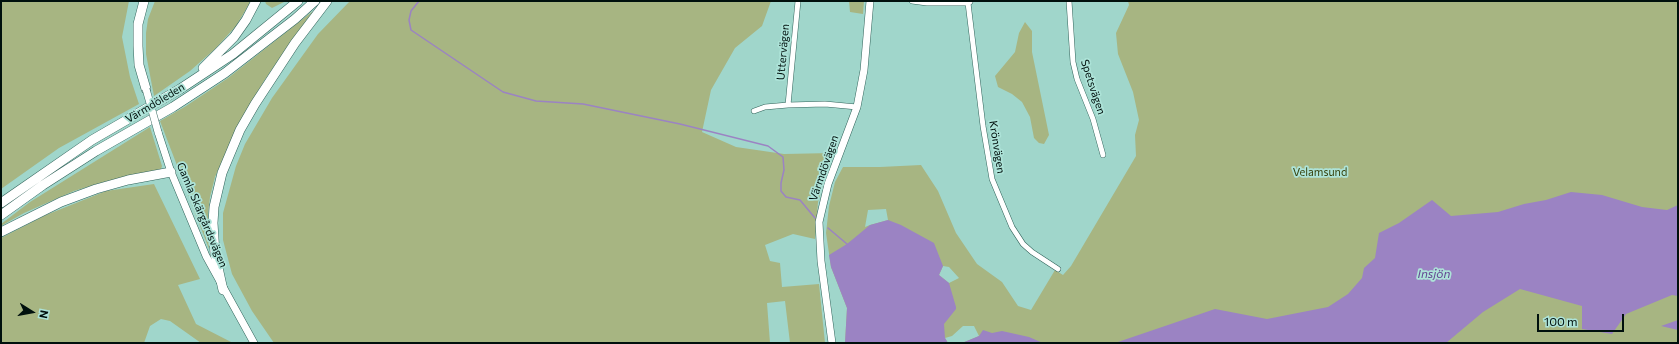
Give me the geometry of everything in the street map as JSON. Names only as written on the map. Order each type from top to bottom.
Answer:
[{"type":"highway","points":[[144,1],[138,24],[138,46],[139,65],[146,90]]},
{"type":"highway","points":[[146,90],[141,45],[142,26],[149,1]]},
{"type":"highway","points":[[180,89],[218,55],[234,37],[246,20],[256,1]]},
{"type":"highway","name":"Värmdöleden","points":[[1,203],[92,140],[180,89],[233,54],[298,1]]},
{"type":"highway","name":"Värmdöleden","points":[[1,215],[43,185],[90,155],[173,107],[225,73],[276,34],[314,1]]},
{"type":"highway","points":[[223,290],[215,254],[213,223],[214,207],[222,173],[240,130],[255,104],[295,43],[328,1]]},
{"type":"highway","points":[[1,232],[61,202],[89,192],[128,180],[171,172]]},
{"type":"main road","name":"Värmdövägen","points":[[832,343],[821,261],[819,222],[828,184],[857,107],[864,70],[870,1]]},
{"type":"main road","name":"Gamla Skärgårdsvägen","points":[[146,90],[171,172],[206,256],[223,290],[254,343]]},
{"type":"street","name":"Uttervägen","points":[[788,105],[798,1]]},
{"type":"street","points":[[912,1],[927,3],[969,2]]},
{"type":"street","name":"Spetsvägen","points":[[1069,1],[1073,62],[1077,79],[1093,119],[1102,155]]},
{"type":"street","name":"Krönvägen","points":[[969,2],[983,126],[992,179],[1012,227],[1023,244],[1032,252],[1058,269]]},
{"type":"street","points":[[754,111],[764,107],[788,105],[825,104],[857,107]]},
{"type":"green space","points":[[1,1],[129,1],[122,37],[130,77],[139,104],[59,148],[1,189]]},
{"type":"green space","points":[[155,1],[251,1],[236,26],[215,49],[190,71],[154,96],[146,54],[146,33],[148,19]]},
{"type":"green space","points":[[265,1],[286,1],[272,8],[266,4]]},
{"type":"green space","points":[[350,1],[771,1],[762,26],[735,48],[711,90],[702,132],[736,147],[784,154],[833,153],[818,202],[815,239],[793,234],[765,245],[770,261],[780,263],[782,287],[819,284],[825,343],[790,343],[785,301],[767,303],[770,343],[274,343],[252,311],[232,274],[223,240],[223,213],[236,166],[245,144],[272,98],[318,34]]},
{"type":"green space","points":[[849,1],[864,1],[863,14],[850,12]]},
{"type":"green space","name":"Velamsund","points":[[1128,1],[1678,1],[1678,343],[962,343],[979,336],[974,326],[963,326],[952,336],[945,338],[948,343],[845,343],[847,308],[831,267],[826,233],[829,206],[835,182],[843,167],[921,165],[938,191],[956,233],[977,264],[1002,282],[1018,306],[1031,310],[1055,270],[1063,275],[1071,266],[1136,156],[1135,135],[1139,120],[1133,92],[1118,54],[1116,33],[1129,5]],"holes":[[[886,209],[888,220],[865,227],[868,210]],[[943,266],[949,267],[959,278],[949,283],[939,275]]]},
{"type":"green space","points":[[313,11],[264,81],[249,106],[215,177],[208,214],[209,249],[160,121],[186,106],[228,78]]},
{"type":"green space","points":[[1025,22],[1032,31],[1032,52],[1049,135],[1044,144],[1039,143],[1034,138],[1030,117],[1022,102],[1012,94],[998,87],[995,76],[1015,52],[1019,33]]},
{"type":"green space","points":[[150,127],[162,166],[161,169],[107,181],[74,191],[24,213],[1,226],[1,224],[30,202]]},
{"type":"green space","points":[[154,184],[200,279],[178,285],[196,324],[233,343],[201,343],[170,321],[161,319],[150,326],[144,343],[1,343],[1,238],[46,215],[106,191]]},
{"type":"water","name":"Insjön","points":[[1571,192],[1602,195],[1642,207],[1667,210],[1678,205],[1678,296],[1672,295],[1626,314],[1612,334],[1582,329],[1582,306],[1520,289],[1483,312],[1446,343],[1115,343],[1215,309],[1267,319],[1328,307],[1348,294],[1362,278],[1364,268],[1375,258],[1379,233],[1399,223],[1432,200],[1451,216],[1498,212]]},
{"type":"water","points":[[888,220],[901,225],[934,243],[943,266],[939,275],[949,283],[956,307],[944,324],[945,338],[948,343],[845,343],[847,308],[831,267],[829,255],[847,244],[870,225]]},
{"type":"water","points":[[1678,320],[1678,330],[1661,326]]},
{"type":"water","points":[[983,330],[992,333],[1002,331],[1029,337],[1043,343],[962,343],[979,336]]},
{"type":"waterway","points":[[419,1],[411,11],[409,20],[411,30],[503,92],[536,101],[583,104],[680,124],[768,146],[783,157],[784,170],[781,191],[786,197],[800,200],[815,218]]},
{"type":"waterway","points":[[828,228],[847,244]]}]
